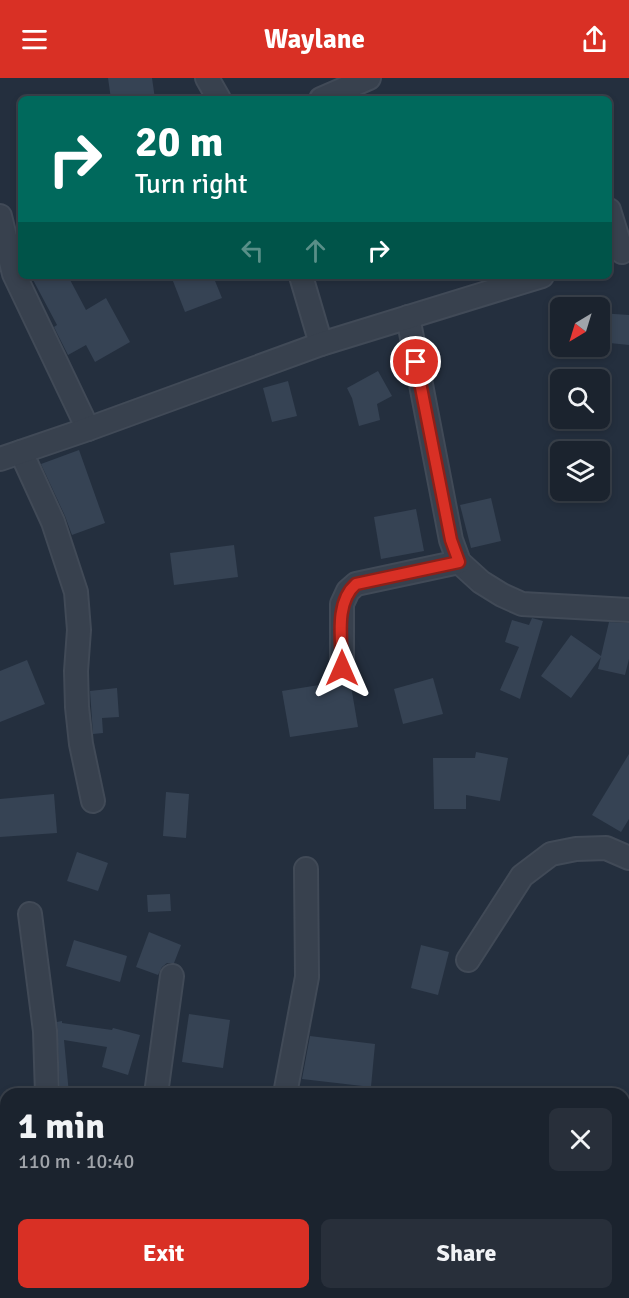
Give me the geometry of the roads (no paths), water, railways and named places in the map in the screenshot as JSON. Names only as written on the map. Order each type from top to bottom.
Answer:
[{"type":"street","points":[[207,78],[217,96]]},
{"type":"street","points":[[328,96],[369,78]]},
{"type":"street","points":[[0,216],[14,274],[88,429]]},
{"type":"street","points":[[612,221],[620,252]]},
{"type":"street","points":[[302,279],[321,344]]},
{"type":"street","points":[[93,801],[81,744],[77,707],[76,671],[80,630],[76,592],[53,522],[10,455],[321,344],[532,279]]},
{"type":"street","points":[[408,317],[451,540],[459,562],[482,582],[522,604],[629,610]]},
{"type":"street","points":[[342,668],[342,604],[348,591],[356,584],[459,562]]},
{"type":"street","points":[[468,960],[522,876],[552,854],[576,849],[606,848],[629,858]]},
{"type":"street","points":[[286,1088],[307,977],[306,869]]},
{"type":"street","points":[[30,914],[45,1031],[47,1088]]},
{"type":"street","points":[[157,1088],[172,976]]}]
